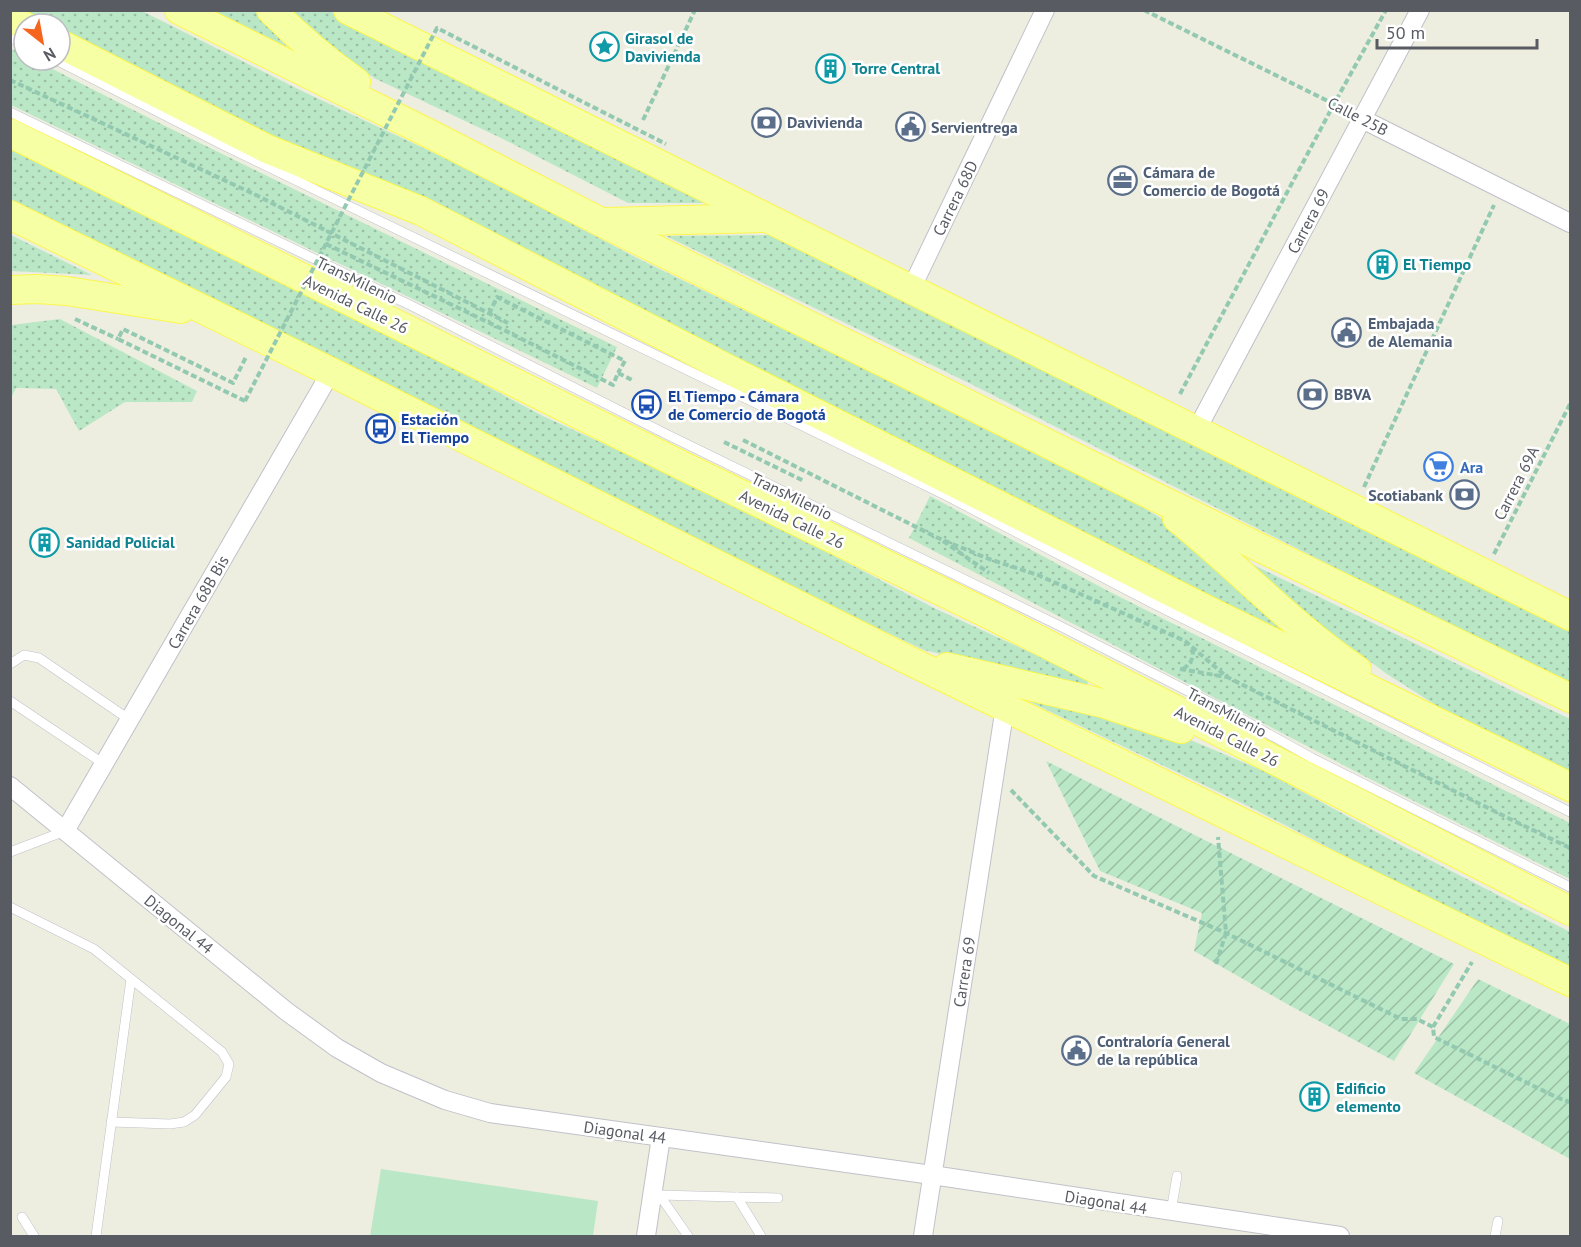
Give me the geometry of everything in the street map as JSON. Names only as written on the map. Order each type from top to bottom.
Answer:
[{"type":"main road","points":[[179,10],[1141,490],[1570,698]]},
{"type":"main road","points":[[272,10],[328,63],[432,135]]},
{"type":"main road","points":[[348,10],[1570,616]]},
{"type":"main road","points":[[72,50],[267,149],[421,211],[719,365],[1209,611],[1570,788]]},
{"type":"main road","name":"Avenida Calle 26","points":[[10,133],[990,615],[1570,911]]},
{"type":"main road","points":[[10,215],[331,372],[906,659],[1570,982]]},
{"type":"main road","points":[[601,222],[767,218]]},
{"type":"main road","points":[[10,290],[67,291],[210,313]]},
{"type":"main road","points":[[1141,490],[1341,659],[1434,721]]},
{"type":"main road","points":[[906,659],[1102,703],[1290,769]]},
{"type":"street","name":"Carrera 68D","points":[[911,289],[1046,10]]},
{"type":"street","name":"Carrera 69","points":[[1196,431],[1420,10]]},
{"type":"street","name":"Calle 25B","points":[[1362,119],[1570,223]]},
{"type":"street","name":"Carrera 68B Bis","points":[[65,831],[331,372]]},
{"type":"street","name":"Carrera 69","points":[[923,1236],[1005,707]]},
{"type":"street","name":"Diagonal 44","points":[[10,786],[286,1011],[337,1048],[381,1073],[445,1100],[490,1113],[932,1175],[1340,1236]]},
{"type":"street","points":[[646,1236],[656,1190],[661,1137]]},
{"type":"lane","points":[[72,68],[223,145],[945,495],[1150,603],[1570,812]]},
{"type":"lane","name":"TransMilenio","points":[[10,112],[412,306],[657,430],[1062,627],[1231,713],[1312,758],[1570,887]]},
{"type":"lane","points":[[10,664],[24,656],[39,658],[130,720]]},
{"type":"lane","points":[[10,701],[104,764]]},
{"type":"lane","points":[[10,852],[65,831]]},
{"type":"lane","points":[[10,907],[94,949],[222,1052],[229,1065],[226,1077],[195,1115],[184,1122],[170,1124],[111,1122]]},
{"type":"lane","points":[[96,1236],[131,979]]},
{"type":"lane","points":[[1171,1212],[1177,1176]]},
{"type":"lane","points":[[656,1190],[778,1198]]},
{"type":"lane","points":[[656,1190],[688,1236]]},
{"type":"lane","points":[[737,1197],[760,1236]]},
{"type":"lane","points":[[22,1217],[34,1236]]},
{"type":"lane","points":[[1495,1236],[1498,1221]]},
{"type":"path","points":[[643,120],[695,10]]},
{"type":"path","name":"Calle 25B","points":[[1144,10],[1362,119]]},
{"type":"path","points":[[1180,394],[1386,10]]},
{"type":"path","points":[[84,323],[245,401],[437,28],[666,144]]},
{"type":"path","points":[[10,80],[256,195],[508,323]]},
{"type":"path","points":[[1354,509],[1501,189]]},
{"type":"path","points":[[326,244],[502,329],[613,386],[625,361],[497,297],[489,314]]},
{"type":"path","points":[[118,339],[123,329],[233,383]]},
{"type":"path","points":[[618,374],[634,381]]},
{"type":"path","name":"Carrera 69A","points":[[1484,573],[1570,404]]},
{"type":"path","points":[[743,440],[938,538],[989,559],[1038,575],[1185,641],[1227,677],[1570,848]]},
{"type":"path","points":[[724,442],[804,481]]},
{"type":"path","points":[[1182,670],[1190,664],[1193,658],[1193,647]]},
{"type":"path","points":[[995,772],[1094,876],[1226,933],[1401,1019],[1417,1019],[1432,1027]]},
{"type":"path","points":[[1216,963],[1226,933],[1218,826]]},
{"type":"path","points":[[1485,941],[1432,1027],[1434,1037],[1570,1102]]},
{"type":"green space","points":[[16,11],[142,11],[304,92],[468,169],[637,258],[1081,472],[1166,521],[1307,643],[256,131],[72,38],[72,12]]},
{"type":"green space","points":[[215,11],[255,11],[287,47]]},
{"type":"green space","points":[[294,11],[330,11],[352,24],[721,203],[628,203],[499,137],[374,78],[336,50]]},
{"type":"green space","points":[[10,48],[12,49],[12,72],[59,72],[617,347],[597,388],[11,105]]},
{"type":"green space","points":[[10,146],[158,222],[373,326],[543,416],[725,499],[934,608],[1088,679],[1087,688],[924,650],[11,200]]},
{"type":"green space","points":[[11,235],[92,275],[11,271]]},
{"type":"green space","points":[[775,235],[1122,410],[1570,631],[1570,684],[973,385],[666,236]]},
{"type":"green space","points":[[60,319],[197,391],[192,402],[125,402],[79,431],[56,389],[16,388],[11,398],[11,325]]},
{"type":"green space","points":[[930,496],[1110,592],[1570,823],[1570,879],[1368,778],[909,538]]},
{"type":"green space","points":[[1241,559],[1570,719],[1570,771],[1442,709],[1387,674],[1293,605]]},
{"type":"green space","points":[[1026,700],[1167,730],[1266,772],[1393,841],[1570,932],[1570,970],[1509,941],[1250,807]]},
{"type":"green space","points":[[1046,761],[1454,964],[1394,1061],[1194,951],[1202,913],[1100,871]]},
{"type":"green space","points":[[1478,979],[1570,1024],[1570,1159],[1414,1073]]},
{"type":"green space","points":[[381,1169],[598,1201],[593,1236],[370,1236]]},
{"type":"place","name":"Girasol de Davivienda","points":[[604,47]]},
{"type":"place","name":"Torre Central","points":[[831,68]]},
{"type":"place","name":"Davivienda","points":[[766,122]]},
{"type":"place","name":"Servientrega","points":[[910,127]]},
{"type":"place","name":"Cámara de Comercio de Bogotá","points":[[1122,181]]},
{"type":"place","name":"El Tiempo","points":[[1382,264]]},
{"type":"place","name":"Embajada de Alemania","points":[[1347,332]]},
{"type":"place","name":"BBVA","points":[[1313,394]]},
{"type":"place","name":"El Tiempo - Cámara de Comercio de Bogotá","points":[[647,405]]},
{"type":"place","name":"Estación El Tiempo","points":[[380,428]]},
{"type":"place","name":"Ara","points":[[1439,467]]},
{"type":"place","name":"Scotiabank","points":[[1464,495]]},
{"type":"place","name":"Sanidad Policial","points":[[45,542]]},
{"type":"place","name":"Contraloría General de la república","points":[[1076,1050]]},
{"type":"place","name":"Edificio elemento","points":[[1315,1097]]}]
